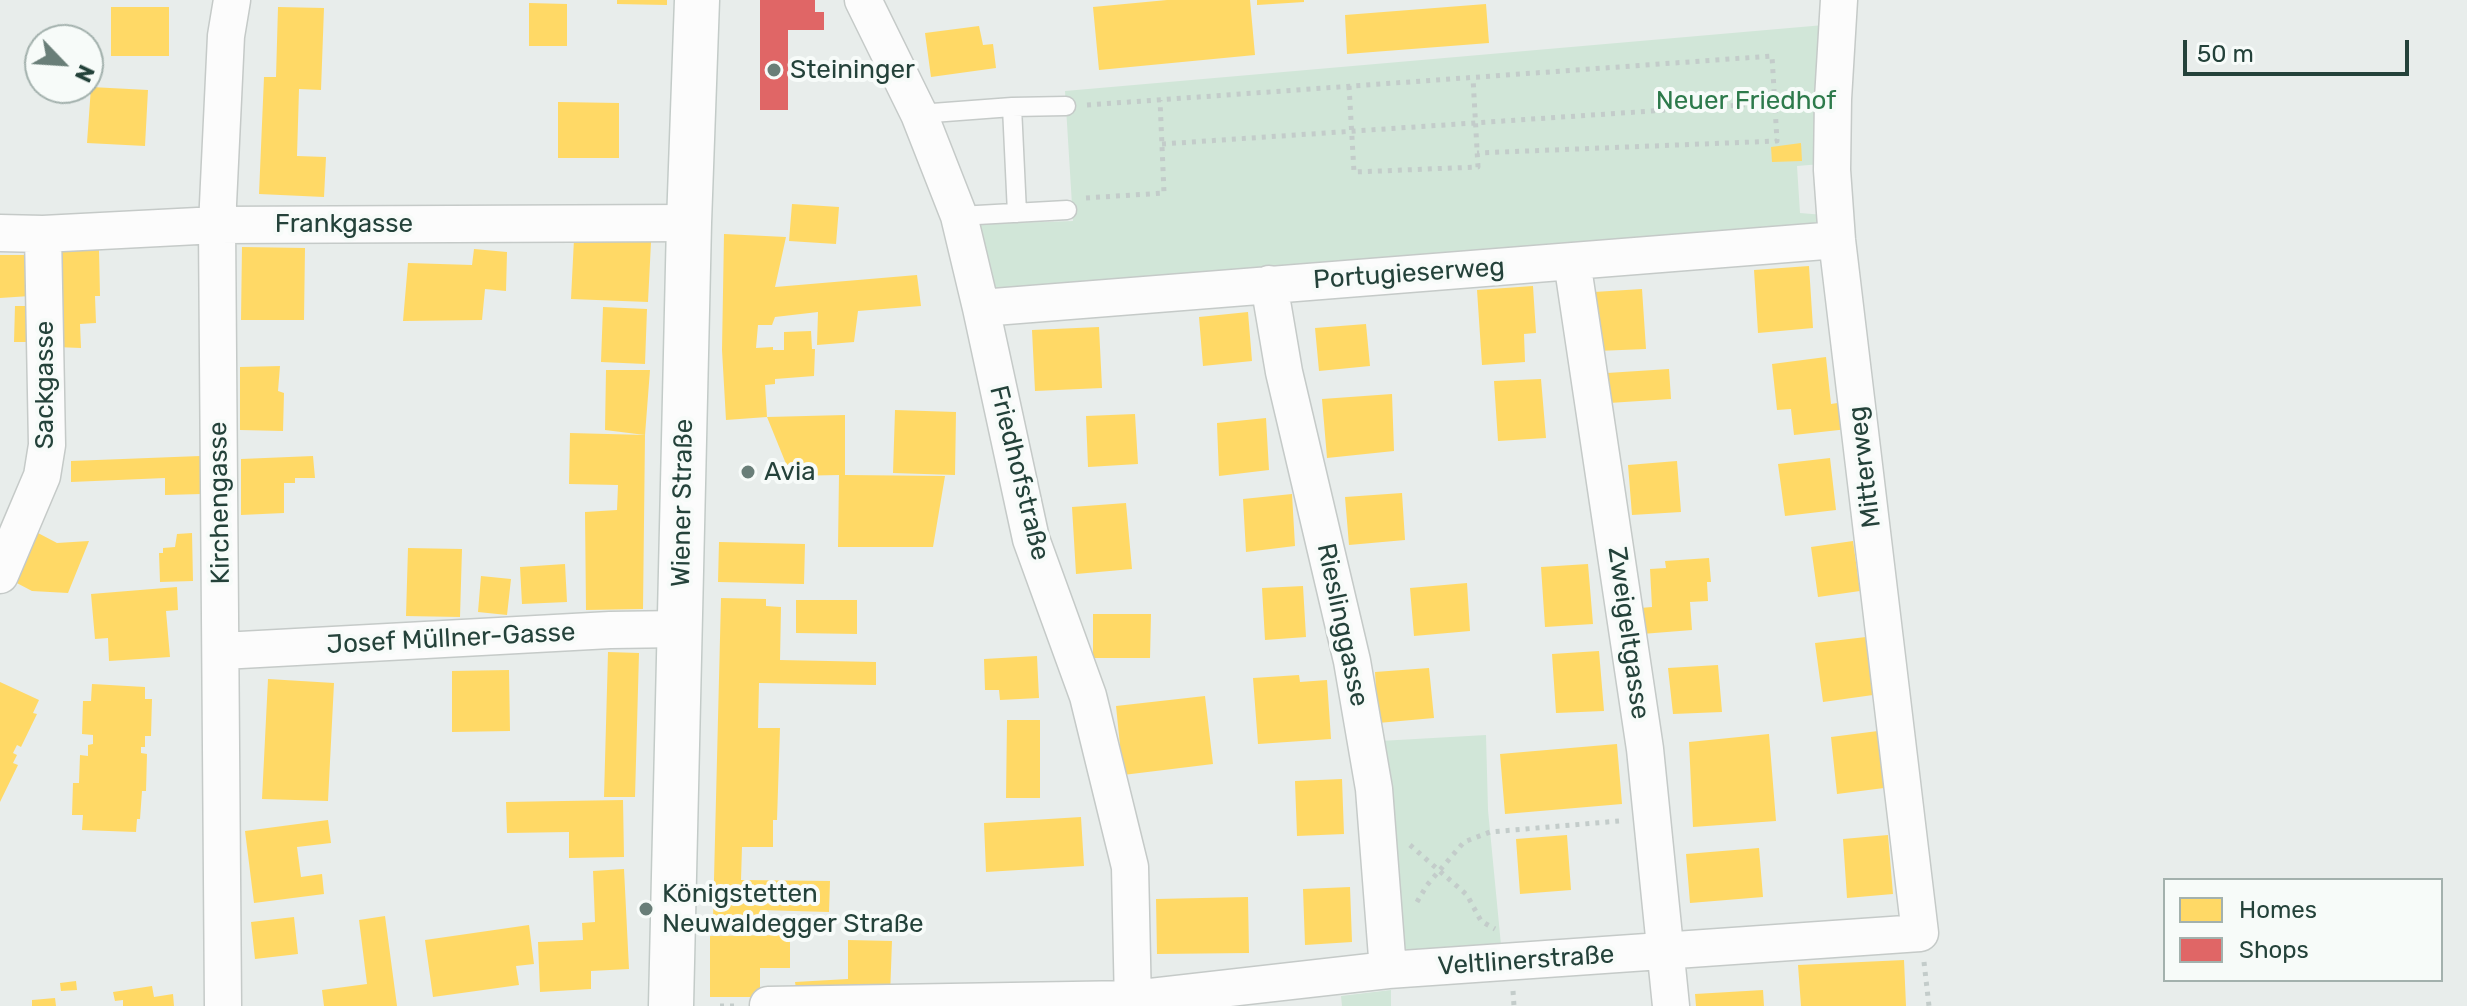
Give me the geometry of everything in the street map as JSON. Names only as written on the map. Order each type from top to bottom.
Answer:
[{"type":"main road","name":"Wiener Straße","points":[[671,1006],[697,0]]},
{"type":"street","name":"Kirchengasse","points":[[223,1006],[217,225],[226,36],[232,0]]},
{"type":"street","name":"Friedhofstraße","points":[[863,0],[919,114],[959,216],[1031,539],[1088,696],[1130,867],[1133,1003]]},
{"type":"street","name":"Mitterweg","points":[[1839,0],[1832,170],[1837,240],[1920,933]]},
{"type":"street","name":"Frankgasse","points":[[0,233],[43,234],[217,225],[689,223]]},
{"type":"street","name":"Sackgasse","points":[[0,575],[42,476],[47,445],[43,234]]},
{"type":"street","name":"Portugieserweg","points":[[981,308],[1837,240]]},
{"type":"street","name":"Zweigeltgasse","points":[[1572,261],[1645,749],[1671,1006]]},
{"type":"street","name":"Rieslinggasse","points":[[1269,284],[1284,372],[1354,675],[1374,789],[1387,961]]},
{"type":"street","name":"Josef Müllner-Gasse","points":[[222,651],[610,630],[681,629]]},
{"type":"street","name":"Veltlinerstraße","points":[[768,1005],[1133,1003],[1387,961],[1667,951],[1920,933]]},
{"type":"lane","points":[[919,114],[1066,106]]},
{"type":"lane","points":[[1012,107],[1017,213]]},
{"type":"lane","points":[[959,216],[1017,213],[1074,204]]},
{"type":"path","points":[[1066,106],[1772,56],[1777,141],[1477,153]]},
{"type":"path","points":[[1349,86],[1354,172],[1478,167],[1473,77]]},
{"type":"path","points":[[1162,144],[1833,99]]},
{"type":"path","points":[[1074,204],[1164,193],[1160,100]]},
{"type":"path","points":[[1387,961],[1427,885],[1464,842],[1490,832],[1652,818]]},
{"type":"path","points":[[1398,843],[1408,843],[1467,895],[1481,921],[1500,931]]},
{"type":"path","points":[[1920,933],[1929,1006]]},
{"type":"green space","name":"Neuer Friedhof","points":[[1824,25],[1821,164],[1797,166],[1800,213],[1824,215],[1825,232],[986,290],[977,224],[1073,221],[1065,91]]},
{"type":"green space","points":[[1486,735],[1488,810],[1501,945],[1419,955],[1406,949],[1396,934],[1380,741]]},
{"type":"green space","points":[[1391,990],[1391,1006],[1342,1006],[1341,996]]},
{"type":"building: Homes","points":[[617,0],[667,0],[667,5],[617,4]]},
{"type":"building: Homes","points":[[1167,0],[1250,0],[1255,55],[1099,70],[1093,7]]},
{"type":"building: Homes","points":[[1257,0],[1304,0],[1304,2],[1257,5]]},
{"type":"building: Homes","points":[[529,3],[567,4],[567,46],[529,46]]},
{"type":"building: Homes","points":[[1486,4],[1489,43],[1347,54],[1345,15]]},
{"type":"building: Homes","points":[[111,7],[169,7],[169,56],[111,56]]},
{"type":"building: Homes","points":[[278,7],[324,8],[321,90],[299,89],[297,156],[326,157],[324,197],[259,194],[264,77],[276,77]]},
{"type":"building: Homes","points":[[979,26],[983,45],[993,44],[996,68],[931,77],[925,33]]},
{"type":"building: Homes","points":[[104,88],[148,90],[145,146],[87,143],[90,104],[104,104]]},
{"type":"building: Homes","points":[[558,102],[619,103],[619,158],[558,158]]},
{"type":"building: Homes","points":[[1801,143],[1802,161],[1772,162],[1771,147]]},
{"type":"building: Homes","points":[[792,204],[839,207],[836,244],[789,241]]},
{"type":"building: Homes","points":[[724,234],[786,237],[775,287],[917,275],[921,306],[858,311],[854,342],[817,345],[818,312],[775,317],[772,325],[758,325],[756,348],[773,347],[773,350],[784,350],[784,332],[811,331],[812,349],[815,349],[814,376],[775,379],[775,384],[765,385],[767,417],[726,420],[722,350]]},
{"type":"building: Homes","points":[[574,239],[651,242],[648,302],[571,299]]},
{"type":"building: Homes","points":[[242,247],[305,248],[304,320],[241,320]]},
{"type":"building: Homes","points":[[54,249],[99,250],[100,296],[95,296],[96,323],[80,324],[81,348],[56,347]]},
{"type":"building: Homes","points":[[474,249],[507,252],[506,291],[485,289],[482,320],[403,321],[408,263],[472,265]]},
{"type":"building: Homes","points":[[0,255],[28,255],[30,296],[0,298]]},
{"type":"building: Homes","points":[[1809,266],[1813,328],[1758,333],[1754,270]]},
{"type":"building: Homes","points":[[1533,286],[1536,333],[1524,334],[1525,362],[1482,365],[1477,290]]},
{"type":"building: Homes","points":[[1642,289],[1646,349],[1597,351],[1594,292]]},
{"type":"building: Homes","points":[[15,306],[31,306],[30,342],[14,342]]},
{"type":"building: Homes","points":[[603,307],[647,309],[645,364],[601,362]]},
{"type":"building: Homes","points":[[1248,312],[1252,361],[1203,366],[1199,317]]},
{"type":"building: Homes","points":[[1366,324],[1370,366],[1319,371],[1315,328]]},
{"type":"building: Homes","points":[[1099,327],[1102,388],[1035,391],[1032,330]]},
{"type":"building: Homes","points":[[1826,357],[1831,404],[1844,402],[1848,429],[1794,435],[1791,409],[1777,410],[1772,364]]},
{"type":"building: Homes","points":[[280,366],[278,391],[284,393],[283,431],[240,430],[240,367]]},
{"type":"building: Homes","points":[[1669,369],[1671,399],[1609,403],[1607,373]]},
{"type":"building: Homes","points":[[606,370],[650,370],[645,435],[605,430]]},
{"type":"building: Homes","points":[[1541,379],[1546,438],[1498,441],[1494,381]]},
{"type":"building: Homes","points":[[1392,394],[1394,451],[1327,458],[1322,399]]},
{"type":"building: Homes","points":[[895,410],[956,412],[955,475],[893,473]]},
{"type":"building: Homes","points":[[1135,414],[1138,464],[1088,467],[1086,416]]},
{"type":"building: Homes","points":[[845,415],[845,475],[945,476],[933,547],[838,547],[839,475],[791,476],[767,417]]},
{"type":"building: Homes","points":[[1266,418],[1269,470],[1219,476],[1217,423]]},
{"type":"building: Homes","points":[[570,433],[645,435],[643,609],[586,610],[585,512],[617,510],[618,485],[569,484]]},
{"type":"building: Homes","points":[[200,456],[201,494],[165,495],[165,478],[71,482],[71,461]]},
{"type":"building: Homes","points":[[313,456],[315,478],[295,478],[295,483],[284,483],[284,513],[241,515],[241,459]]},
{"type":"building: Homes","points":[[1830,458],[1836,510],[1785,516],[1778,464]]},
{"type":"building: Homes","points":[[1677,461],[1681,512],[1632,515],[1628,465]]},
{"type":"building: Homes","points":[[1402,493],[1405,540],[1349,545],[1345,497]]},
{"type":"building: Homes","points":[[1292,494],[1295,546],[1246,552],[1243,499]]},
{"type":"building: Homes","points":[[1126,503],[1132,569],[1076,574],[1072,507]]},
{"type":"building: Homes","points":[[38,533],[57,543],[89,541],[68,593],[32,591],[13,581]]},
{"type":"building: Homes","points":[[192,533],[193,581],[160,582],[159,553],[163,553],[163,548],[175,547],[177,534]]},
{"type":"building: Homes","points":[[1853,541],[1860,591],[1818,597],[1811,547]]},
{"type":"building: Homes","points":[[719,542],[805,544],[804,584],[718,582]]},
{"type":"building: Homes","points":[[408,548],[462,549],[460,617],[406,616]]},
{"type":"building: Homes","points":[[1709,558],[1711,582],[1707,582],[1708,601],[1690,602],[1692,630],[1642,634],[1640,608],[1652,607],[1650,569],[1666,568],[1665,561]]},
{"type":"building: Homes","points":[[565,564],[567,602],[522,604],[520,567]]},
{"type":"building: Homes","points":[[1588,564],[1593,624],[1545,627],[1541,567]]},
{"type":"building: Homes","points":[[481,576],[511,579],[507,615],[478,612]]},
{"type":"building: Homes","points":[[1467,583],[1470,631],[1414,636],[1410,588]]},
{"type":"building: Homes","points":[[1303,586],[1306,637],[1265,640],[1262,588]]},
{"type":"building: Homes","points":[[177,587],[178,610],[166,611],[170,657],[109,661],[108,638],[95,639],[91,594]]},
{"type":"building: Homes","points":[[721,598],[766,599],[766,606],[781,607],[780,660],[876,662],[876,685],[759,683],[758,728],[780,728],[777,820],[773,820],[773,847],[742,847],[741,880],[830,881],[829,912],[760,910],[760,920],[713,919]]},
{"type":"building: Homes","points":[[796,600],[857,600],[857,634],[796,633]]},
{"type":"building: Homes","points":[[1093,614],[1151,614],[1150,658],[1093,658]]},
{"type":"building: Homes","points":[[1866,637],[1873,695],[1823,702],[1815,643]]},
{"type":"building: Homes","points":[[1599,651],[1604,711],[1556,713],[1552,654]]},
{"type":"building: Homes","points":[[608,652],[639,653],[635,797],[604,797]]},
{"type":"building: Homes","points":[[1037,656],[1039,698],[1000,700],[999,690],[985,690],[984,659]]},
{"type":"building: Homes","points":[[1718,665],[1722,712],[1673,714],[1668,668]]},
{"type":"building: Homes","points":[[1429,668],[1434,718],[1378,723],[1375,672]]},
{"type":"building: Homes","points":[[509,670],[510,731],[452,732],[452,671]]},
{"type":"building: Homes","points":[[1299,675],[1300,682],[1327,680],[1331,739],[1258,744],[1253,678]]},
{"type":"building: Homes","points":[[268,679],[334,683],[328,801],[262,799]]},
{"type":"building: Homes","points":[[0,682],[39,700],[33,713],[37,714],[21,747],[17,745],[13,753],[17,755],[13,763],[18,765],[0,802]]},
{"type":"building: Homes","points":[[92,684],[145,687],[145,699],[152,699],[151,736],[145,736],[145,747],[141,747],[141,753],[147,754],[146,791],[142,791],[136,832],[82,830],[83,815],[72,815],[73,783],[79,783],[80,755],[88,756],[88,745],[93,744],[93,735],[82,734],[83,701],[91,701]]},
{"type":"building: Homes","points":[[1205,696],[1213,764],[1123,775],[1116,706]]},
{"type":"building: Homes","points":[[1007,720],[1040,720],[1040,798],[1006,798]]},
{"type":"building: Homes","points":[[1878,731],[1884,788],[1837,794],[1831,737]]},
{"type":"building: Homes","points":[[1769,734],[1776,821],[1693,827],[1689,742]]},
{"type":"building: Homes","points":[[1617,744],[1622,804],[1505,814],[1500,754]]},
{"type":"building: Homes","points":[[1342,779],[1344,834],[1297,836],[1295,781]]},
{"type":"building: Homes","points":[[623,800],[624,857],[569,858],[569,832],[507,833],[506,802]]},
{"type":"building: Homes","points":[[1081,817],[1084,866],[986,872],[984,823]]},
{"type":"building: Homes","points":[[328,820],[331,843],[297,847],[301,877],[322,874],[324,894],[254,903],[245,831]]},
{"type":"building: Homes","points":[[1567,835],[1571,890],[1520,894],[1516,839]]},
{"type":"building: Homes","points":[[1888,835],[1893,894],[1847,898],[1843,839]]},
{"type":"building: Homes","points":[[1759,848],[1763,897],[1690,903],[1686,854]]},
{"type":"building: Homes","points":[[624,869],[629,969],[591,971],[591,989],[540,992],[538,942],[583,940],[582,923],[595,922],[593,871]]},
{"type":"building: Homes","points":[[1350,887],[1352,942],[1305,945],[1303,889]]},
{"type":"building: Homes","points":[[1248,897],[1249,953],[1157,954],[1156,899]]},
{"type":"building: Homes","points":[[385,916],[397,1006],[324,1006],[322,990],[367,984],[359,920]]},
{"type":"building: Homes","points":[[294,917],[298,954],[255,959],[251,922]]},
{"type":"building: Homes","points":[[529,925],[534,964],[516,966],[519,985],[433,997],[425,940]]},
{"type":"building: Homes","points":[[790,935],[790,968],[760,968],[760,997],[710,997],[710,936]]},
{"type":"building: Homes","points":[[848,940],[892,941],[890,996],[798,1001],[795,982],[848,979]]},
{"type":"building: Homes","points":[[1904,960],[1906,1006],[1801,1006],[1798,965]]},
{"type":"building: Homes","points":[[76,981],[77,990],[61,991],[60,983]]},
{"type":"building: Homes","points":[[152,986],[154,997],[173,994],[174,1006],[123,1006],[123,1000],[115,1001],[113,992]]},
{"type":"building: Homes","points":[[1763,990],[1764,1006],[1696,1006],[1695,994]]},
{"type":"building: Homes","points":[[55,998],[56,1006],[32,1006],[32,1000]]},
{"type":"building: Shops","name":"Steininger","points":[[760,0],[815,0],[815,12],[824,12],[824,30],[788,30],[788,110],[760,110]]},
{"type":"place","name":"Steininger","points":[[774,70]]},
{"type":"place","name":"Avia","points":[[748,472]]},
{"type":"place","name":"Königstetten Neuwaldegger Straße","points":[[646,909]]}]
